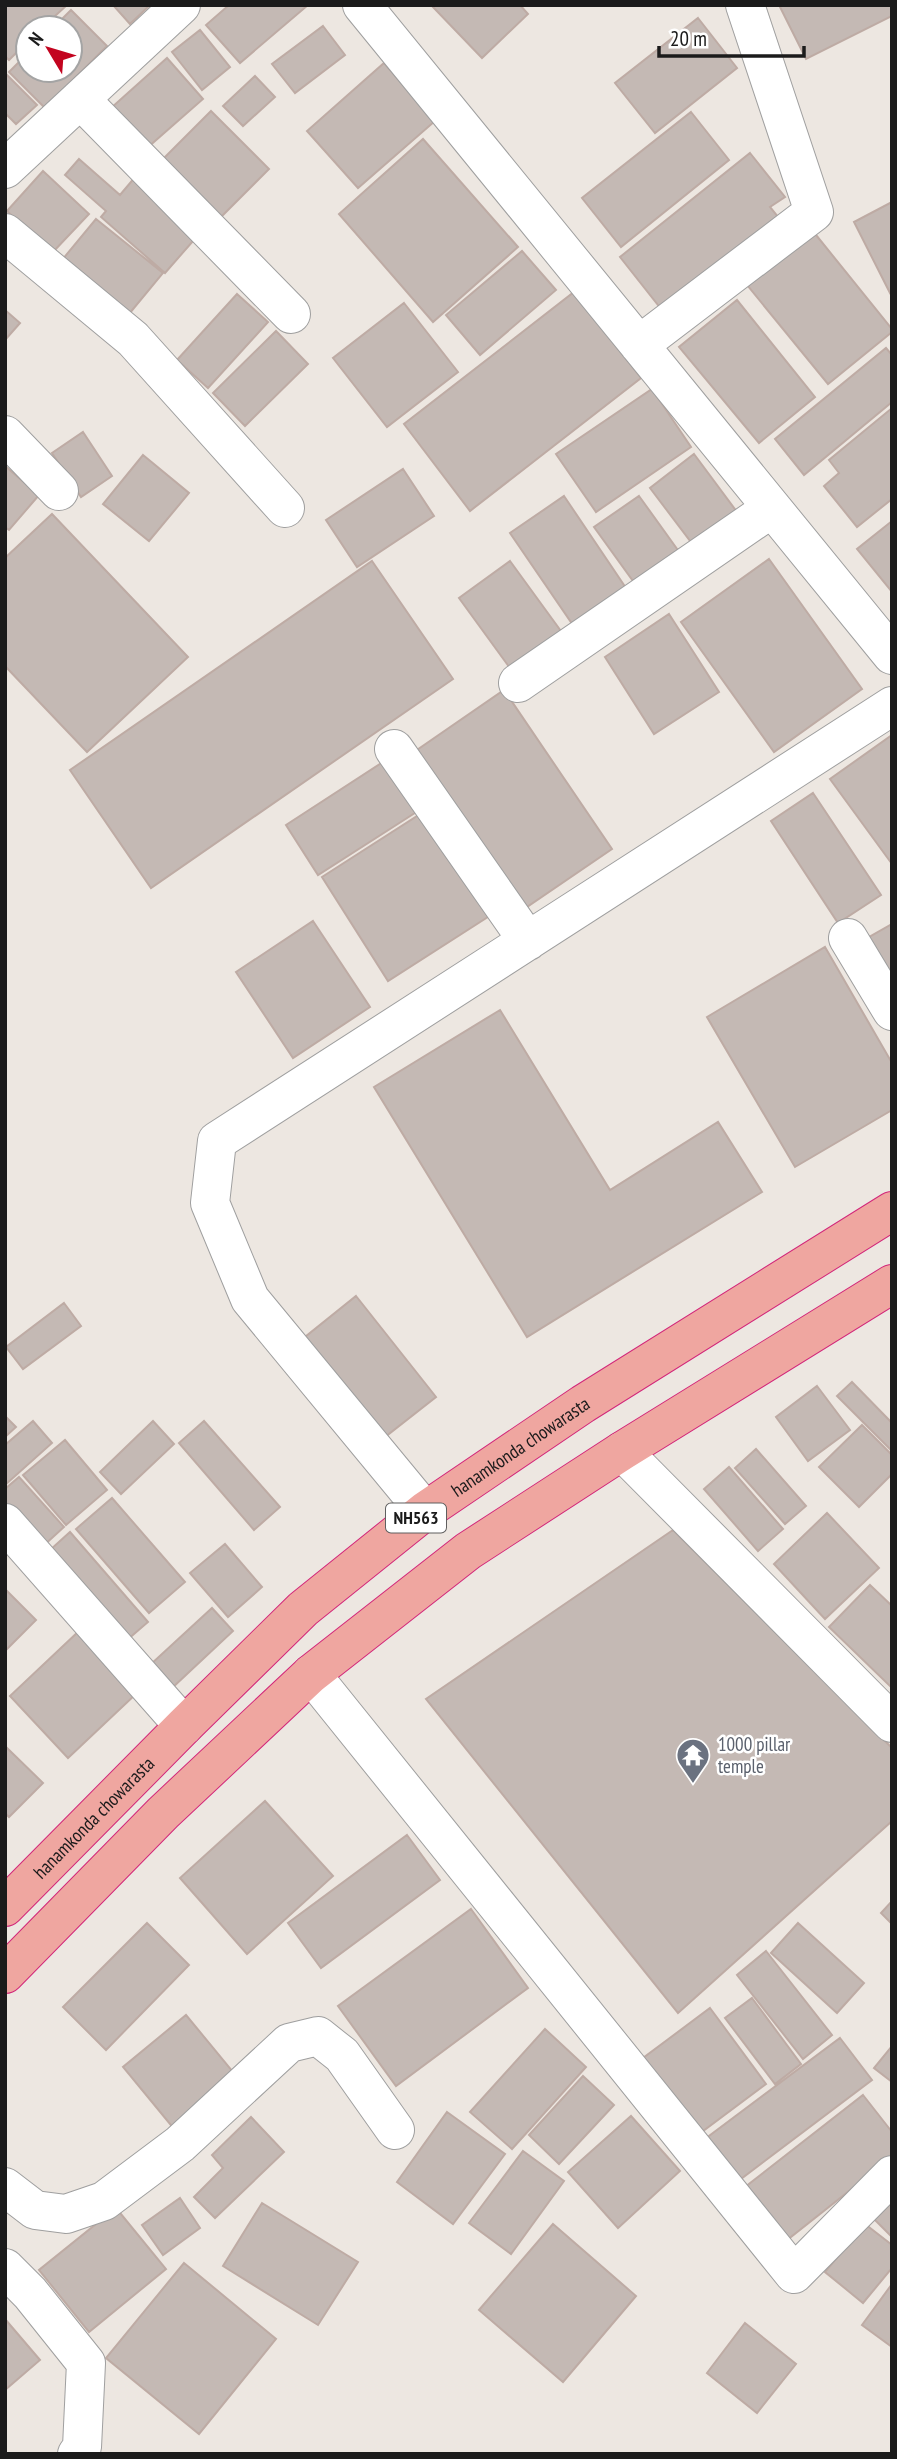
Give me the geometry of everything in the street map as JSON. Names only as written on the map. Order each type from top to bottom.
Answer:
[{"type":"highway","name":"hanamkonda chowarasta","points":[[5,1907],[303,1609],[425,1511],[583,1404],[892,1211]]},
{"type":"highway","name":"NH563","points":[[5,1974],[163,1813],[311,1674],[468,1551],[622,1451],[892,1284]]},
{"type":"street","points":[[5,169],[181,5]]},
{"type":"street","points":[[362,5],[892,655]]},
{"type":"street","points":[[639,345],[814,212],[745,5]]},
{"type":"street","points":[[80,99],[291,314]]},
{"type":"street","points":[[5,233],[134,339],[285,508]]},
{"type":"street","points":[[5,435],[60,491]]},
{"type":"street","points":[[519,683],[772,508]]},
{"type":"street","points":[[425,1511],[250,1299],[210,1203],[217,1141],[892,706]]},
{"type":"street","points":[[394,749],[528,941]]},
{"type":"street","points":[[848,938],[892,1011]]},
{"type":"street","points":[[622,1451],[892,1723]]},
{"type":"street","points":[[5,1523],[184,1726]]},
{"type":"street","points":[[311,1674],[793,2274],[892,2175]]},
{"type":"street","points":[[5,2187],[35,2210],[66,2214],[104,2201],[180,2144],[289,2043],[318,2036],[342,2055],[395,2130]]},
{"type":"street","points":[[5,2268],[30,2293],[86,2363],[82,2446],[77,2454]]},
{"type":"building","points":[[5,5],[67,5],[57,14],[14,14],[14,55],[9,60],[5,56]]},
{"type":"building","points":[[113,5],[150,5],[130,24]]},
{"type":"building","points":[[229,5],[308,5],[240,63],[206,25]]},
{"type":"building","points":[[431,5],[520,5],[528,14],[482,58]]},
{"type":"building","points":[[779,5],[892,5],[892,16],[806,59]]},
{"type":"building","points":[[698,18],[737,68],[655,133],[615,83]]},
{"type":"building","points":[[84,23],[107,46],[84,69]]},
{"type":"building","points":[[323,26],[345,55],[295,93],[272,64]]},
{"type":"building","points":[[200,30],[230,67],[202,90],[172,52]]},
{"type":"building","points":[[167,58],[203,99],[147,148],[111,108]]},
{"type":"building","points":[[384,63],[435,121],[358,188],[307,131]]},
{"type":"building","points":[[5,73],[37,105],[16,124],[5,113]]},
{"type":"building","points":[[255,76],[275,97],[243,126],[223,106]]},
{"type":"building","points":[[21,84],[69,84],[45,108]]},
{"type":"building","points":[[211,111],[269,169],[214,224],[157,165]]},
{"type":"building","points":[[691,112],[729,160],[621,247],[582,198]]},
{"type":"building","points":[[423,139],[518,247],[433,322],[339,214]]},
{"type":"building","points":[[750,153],[785,197],[770,207],[779,218],[662,310],[620,257]]},
{"type":"building","points":[[79,159],[120,195],[136,176],[200,233],[165,273],[101,217],[106,211],[65,175]]},
{"type":"building","points":[[43,171],[89,214],[52,253],[7,211]]},
{"type":"building","points":[[892,202],[892,291],[890,293],[854,222]]},
{"type":"building","points":[[96,219],[163,273],[129,314],[62,260]]},
{"type":"building","points":[[812,230],[892,329],[892,332],[828,384],[747,285]]},
{"type":"building","points":[[522,251],[556,290],[480,355],[446,315]]},
{"type":"building","points":[[574,292],[641,378],[470,511],[404,424]]},
{"type":"building","points":[[237,294],[268,322],[208,388],[177,360]]},
{"type":"building","points":[[737,300],[815,397],[759,443],[679,347]]},
{"type":"building","points":[[404,303],[458,372],[387,427],[333,358]]},
{"type":"building","points":[[5,310],[20,323],[5,340]]},
{"type":"building","points":[[276,331],[308,364],[245,426],[213,393]]},
{"type":"building","points":[[886,348],[892,355],[892,402],[804,475],[775,439]]},
{"type":"building","points":[[652,389],[691,447],[596,512],[556,454]]},
{"type":"building","points":[[892,408],[892,499],[857,527],[824,486],[839,473],[829,460]]},
{"type":"building","points":[[83,432],[112,476],[81,497],[52,453]]},
{"type":"building","points":[[694,454],[743,520],[700,554],[650,488]]},
{"type":"building","points":[[143,455],[189,493],[149,541],[103,504]]},
{"type":"building","points":[[5,466],[39,495],[9,530],[5,527]]},
{"type":"building","points":[[403,469],[434,516],[357,567],[326,520]]},
{"type":"building","points":[[564,496],[628,591],[575,628],[510,533]]},
{"type":"building","points":[[639,496],[685,560],[641,592],[594,527]]},
{"type":"building","points":[[52,514],[188,657],[87,752],[5,666],[5,558]]},
{"type":"building","points":[[892,521],[892,592],[857,549]]},
{"type":"building","points":[[769,559],[862,689],[774,752],[681,622]]},
{"type":"building","points":[[372,561],[453,679],[151,888],[70,770]]},
{"type":"building","points":[[510,561],[566,638],[515,675],[459,598]]},
{"type":"building","points":[[669,614],[719,692],[654,734],[605,657]]},
{"type":"building","points":[[504,690],[612,849],[521,911],[414,752]]},
{"type":"building","points":[[892,735],[892,864],[830,779]]},
{"type":"building","points":[[386,760],[418,811],[318,875],[286,825]]},
{"type":"building","points":[[813,793],[881,895],[838,923],[771,821]]},
{"type":"building","points":[[425,811],[491,915],[388,981],[322,877]]},
{"type":"building","points":[[313,921],[370,1007],[293,1058],[236,972]]},
{"type":"building","points":[[892,924],[892,970],[876,979],[857,944]]},
{"type":"building","points":[[825,947],[892,1063],[892,1110],[795,1167],[707,1017]]},
{"type":"building","points":[[500,1010],[610,1190],[718,1122],[762,1192],[527,1337],[374,1087]]},
{"type":"building","points":[[356,1296],[436,1397],[385,1437],[305,1337]]},
{"type":"building","points":[[64,1303],[81,1326],[23,1369],[6,1347]]},
{"type":"building","points":[[852,1382],[892,1423],[892,1451],[837,1396]]},
{"type":"building","points":[[817,1386],[850,1430],[808,1461],[776,1417]]},
{"type":"building","points":[[5,1416],[16,1427],[5,1437]]},
{"type":"building","points":[[33,1421],[52,1443],[5,1485],[5,1445]]},
{"type":"building","points":[[153,1421],[174,1444],[121,1494],[100,1472]]},
{"type":"building","points":[[204,1421],[280,1507],[254,1530],[179,1443]]},
{"type":"building","points":[[862,1425],[892,1455],[892,1474],[859,1507],[819,1467]]},
{"type":"building","points":[[65,1440],[107,1490],[66,1525],[23,1475]]},
{"type":"building","points":[[756,1449],[806,1506],[785,1524],[735,1468]]},
{"type":"building","points":[[729,1467],[783,1529],[758,1551],[704,1489]]},
{"type":"building","points":[[19,1477],[64,1527],[42,1547],[5,1504],[5,1489]]},
{"type":"building","points":[[112,1498],[185,1582],[149,1613],[76,1529]]},
{"type":"building","points":[[827,1513],[879,1568],[825,1619],[774,1564]]},
{"type":"building","name":"1000 pillar temple","points":[[673,1530],[892,1748],[892,1821],[678,2013],[426,1699]]},
{"type":"building","points":[[70,1532],[148,1622],[127,1640],[50,1550]]},
{"type":"building","points":[[225,1544],[262,1587],[228,1617],[190,1573]]},
{"type":"building","points":[[870,1585],[892,1606],[892,1688],[829,1627]]},
{"type":"building","points":[[5,1589],[36,1620],[5,1651]]},
{"type":"building","points":[[212,1608],[233,1631],[172,1688],[150,1665]]},
{"type":"building","points":[[79,1631],[137,1693],[68,1758],[10,1696]]},
{"type":"building","points":[[5,1746],[43,1783],[9,1817],[5,1813]]},
{"type":"building","points":[[265,1801],[333,1876],[247,1954],[180,1878]]},
{"type":"building","points":[[407,1835],[440,1880],[321,1968],[288,1923]]},
{"type":"building","points":[[892,1901],[892,1924],[881,1913]]},
{"type":"building","points":[[471,1909],[528,1988],[396,2086],[338,2006]]},
{"type":"building","points":[[147,1923],[189,1965],[106,2050],[63,2007]]},
{"type":"building","points":[[798,1923],[864,1983],[837,2013],[771,1953]]},
{"type":"building","points":[[766,1951],[832,2035],[803,2059],[737,1975]]},
{"type":"building","points":[[752,1998],[801,2064],[775,2084],[725,2018]]},
{"type":"building","points":[[710,2008],[766,2084],[695,2137],[639,2061]]},
{"type":"building","points":[[186,2015],[238,2078],[175,2130],[123,2067]]},
{"type":"building","points":[[545,2029],[586,2067],[512,2149],[470,2112]]},
{"type":"building","points":[[840,2038],[872,2080],[733,2185],[701,2142]]},
{"type":"building","points":[[892,2046],[892,2082],[874,2068]]},
{"type":"building","points":[[583,2076],[614,2105],[559,2164],[529,2135]]},
{"type":"building","points":[[863,2095],[892,2132],[892,2157],[782,2244],[740,2191]]},
{"type":"building","points":[[447,2112],[505,2154],[453,2224],[397,2182]]},
{"type":"building","points":[[631,2116],[680,2171],[618,2228],[568,2172]]},
{"type":"building","points":[[251,2117],[284,2152],[215,2218],[194,2197],[223,2168],[212,2155]]},
{"type":"building","points":[[523,2151],[564,2181],[511,2254],[469,2223]]},
{"type":"building","points":[[892,2192],[892,2237],[869,2214]]},
{"type":"building","points":[[180,2198],[200,2228],[163,2255],[142,2225]]},
{"type":"building","points":[[262,2203],[358,2262],[318,2325],[223,2266]]},
{"type":"building","points":[[116,2208],[166,2269],[89,2332],[39,2270]]},
{"type":"building","points":[[553,2224],[636,2296],[563,2382],[479,2310]]},
{"type":"building","points":[[865,2224],[892,2245],[892,2268],[863,2303],[825,2272]]},
{"type":"building","points":[[184,2263],[276,2339],[199,2434],[106,2358]]},
{"type":"building","points":[[892,2284],[892,2347],[862,2325]]},
{"type":"building","points":[[5,2319],[40,2360],[5,2390]]},
{"type":"building","points":[[745,2323],[796,2364],[757,2413],[707,2373]]},
{"type":"place","name":"1000 pillar temple","points":[[693,1785]]}]
